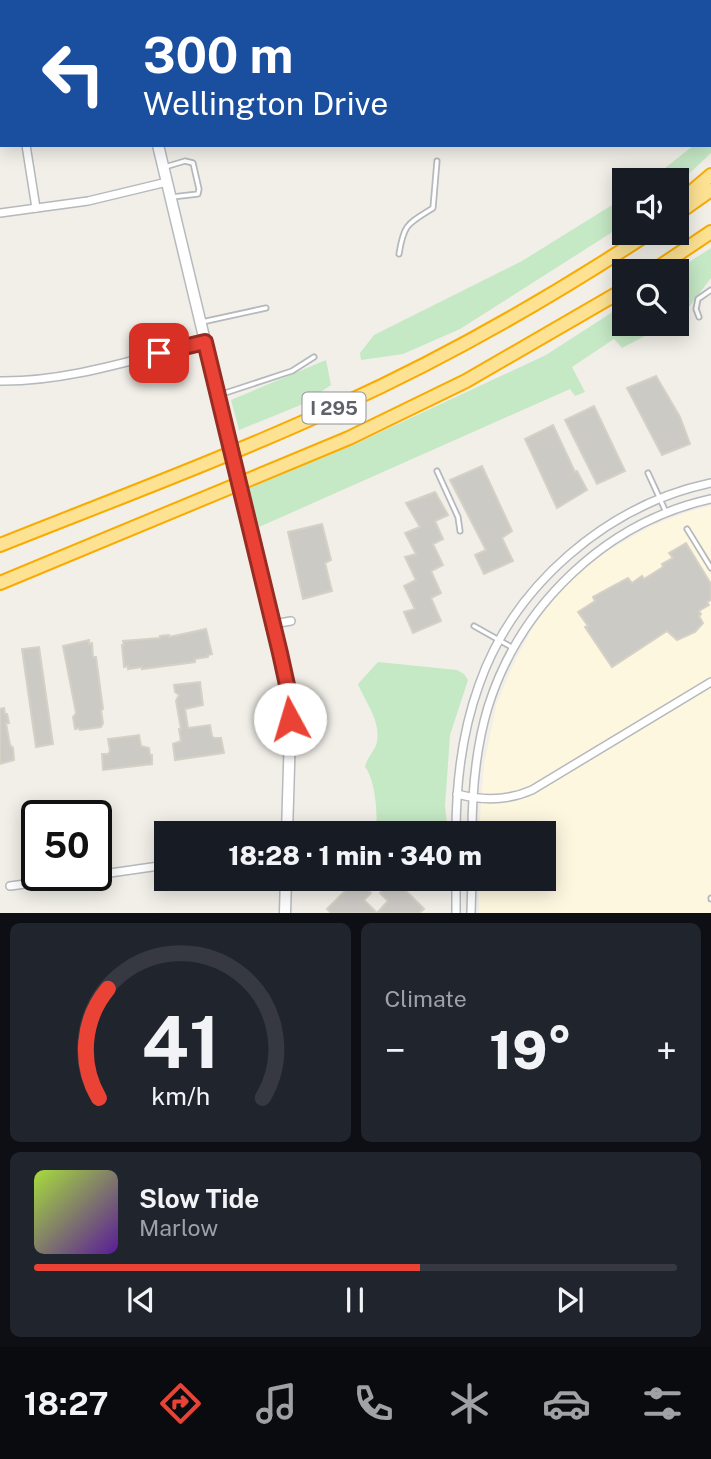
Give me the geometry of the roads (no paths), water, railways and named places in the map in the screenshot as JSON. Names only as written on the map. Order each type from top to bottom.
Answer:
[{"type":"highway","points":[[689,194],[711,175]]},
{"type":"highway","points":[[689,206],[711,190]]},
{"type":"highway","points":[[671,259],[711,232]]},
{"type":"highway","points":[[616,254],[627,245]]},
{"type":"highway","name":"I 295","points":[[0,545],[340,406],[502,323],[630,245]]},
{"type":"highway","name":"I 295","points":[[0,583],[279,469],[362,432],[466,381],[612,297]]},
{"type":"main road","points":[[158,147],[289,694],[287,821]]},
{"type":"main road","points":[[285,913],[286,891]]},
{"type":"street","points":[[26,147],[36,208]]},
{"type":"street","points":[[0,213],[88,201],[167,182]]},
{"type":"street","points":[[0,381],[68,375],[205,342]]},
{"type":"street","points":[[456,821],[460,764],[474,700],[499,640],[519,609],[542,581],[580,545],[617,519],[661,498],[711,483]]},
{"type":"street","points":[[472,821],[476,770],[488,708],[513,648],[543,603],[588,559],[626,533],[667,513],[711,499]]},
{"type":"street","points":[[273,624],[291,621]]},
{"type":"street","points":[[457,794],[473,799],[506,799],[532,790],[711,682]]},
{"type":"street","points":[[112,872],[154,866]]},
{"type":"street","points":[[10,886],[21,885]]},
{"type":"street","points":[[456,891],[456,913]]},
{"type":"street","points":[[471,913],[472,891]]},
{"type":"lane","points":[[163,167],[185,161],[193,163],[198,194],[170,197]]},
{"type":"lane","points":[[398,254],[408,224],[433,208],[437,161]]},
{"type":"lane","points":[[699,317],[696,309],[698,299],[711,290]]},
{"type":"lane","points":[[200,322],[266,307]]},
{"type":"lane","points":[[218,396],[292,371],[314,357]]},
{"type":"lane","points":[[437,471],[458,517],[460,531]]},
{"type":"lane","points":[[648,473],[667,513]]},
{"type":"lane","points":[[687,529],[711,568]]},
{"type":"lane","points":[[474,626],[513,648]]}]
